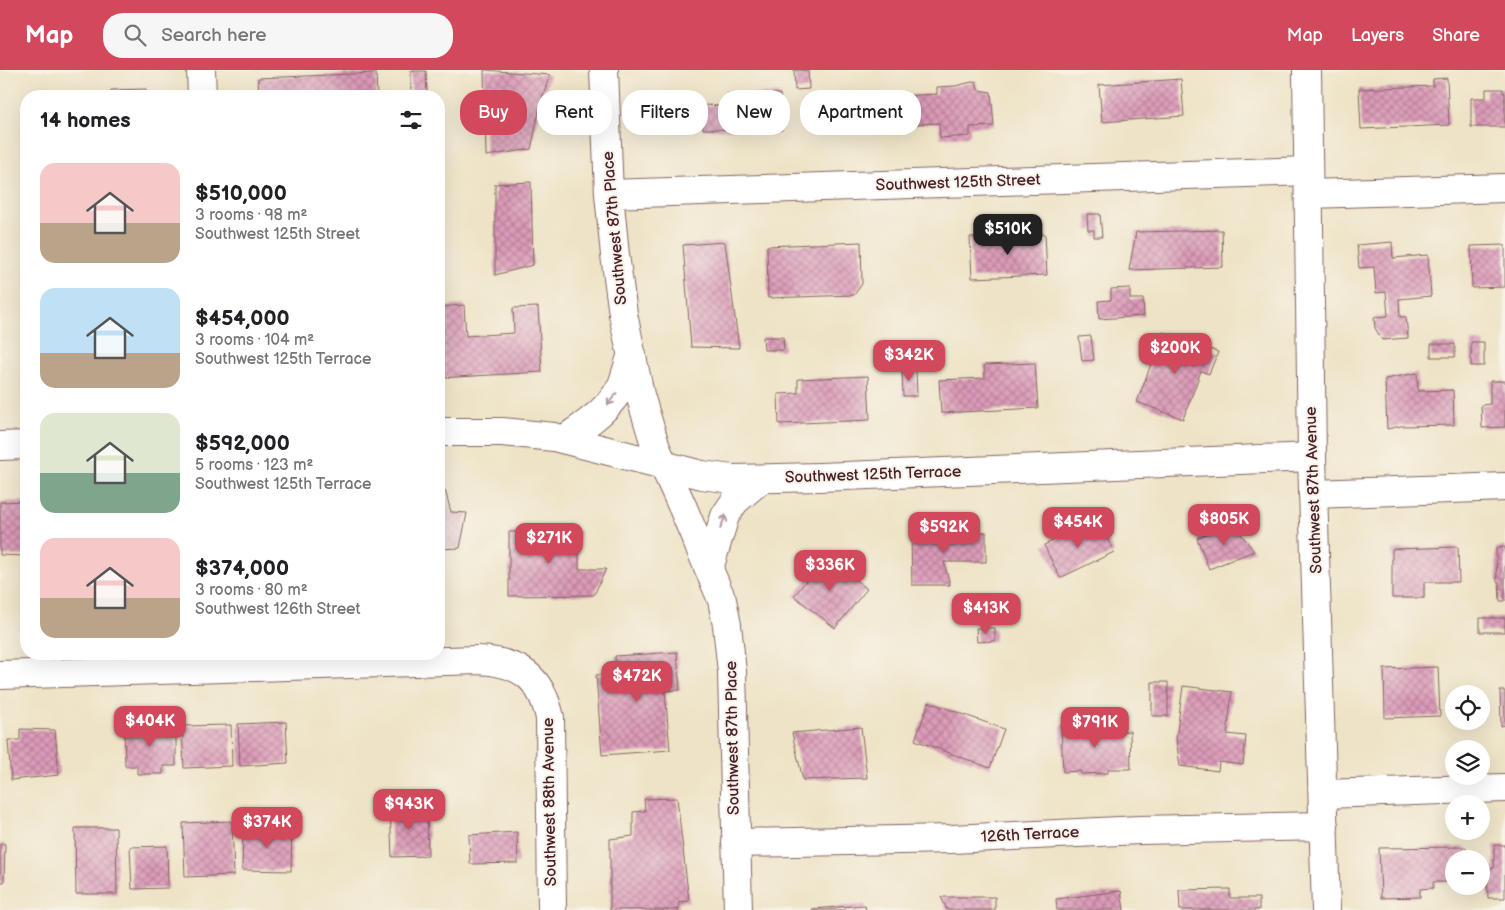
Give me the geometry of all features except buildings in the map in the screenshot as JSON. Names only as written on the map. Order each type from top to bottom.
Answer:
[{"type":"street","points":[[201,70],[202,90]]},
{"type":"street","name":"Southwest 87th Place","points":[[604,70],[609,194],[614,255],[623,314],[649,429],[722,600],[731,651],[738,910]]},
{"type":"street","name":"Southwest 87th Avenue","points":[[1307,70],[1312,457],[1326,910]]},
{"type":"street","name":"Southwest 125th Street","points":[[609,194],[1308,183],[1505,188]]},
{"type":"street","points":[[565,440],[590,422],[614,397],[622,384],[632,354]]},
{"type":"street","name":"Southwest 125th Terrace","points":[[445,432],[511,433],[565,440],[664,466],[732,479],[1312,457]]},
{"type":"street","points":[[0,446],[20,445]]},
{"type":"street","points":[[709,569],[725,516],[735,501],[761,479]]},
{"type":"street","points":[[1314,494],[1505,487]]},
{"type":"street","name":"Southwest 88th Avenue","points":[[0,675],[478,660],[505,664],[525,672],[541,689],[550,718],[552,910]]},
{"type":"street","points":[[1323,794],[1505,788]]},
{"type":"street","name":"126th Terrace","points":[[736,843],[952,839],[1150,830],[1324,826]]}]
